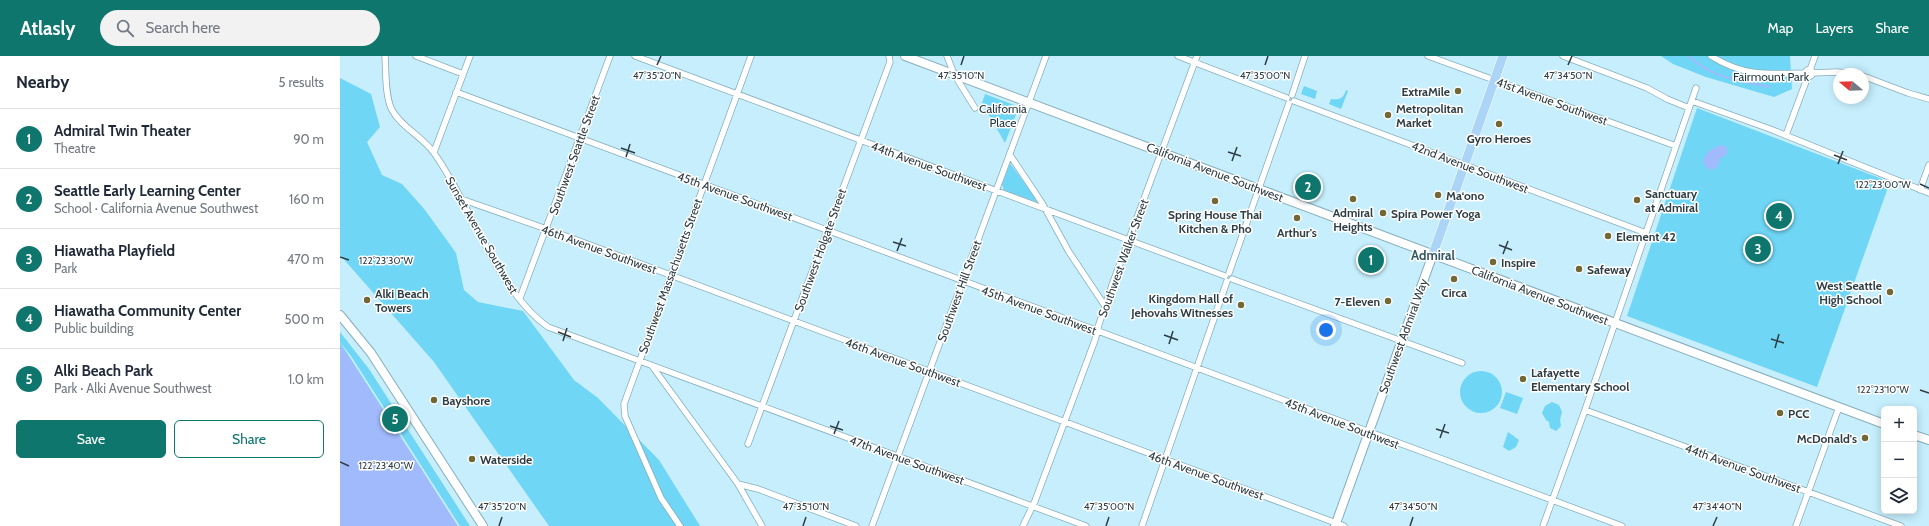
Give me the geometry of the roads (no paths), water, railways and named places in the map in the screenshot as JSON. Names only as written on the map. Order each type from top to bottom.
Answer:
[{"type":"main road","name":"California Avenue Southwest","points":[[905,56],[1881,423]]},
{"type":"main road","name":"Southwest Admiral Way","points":[[1335,524],[1369,433],[1503,56]]},
{"type":"main road","points":[[340,315],[371,353],[483,526]]},
{"type":"main road","points":[[1917,436],[1929,440]]},
{"type":"street","name":"Sunset Avenue Southwest","points":[[385,56],[388,90],[392,110],[434,152],[504,276],[520,298],[539,320],[548,327],[638,361]]},
{"type":"street","points":[[416,56],[463,74]]},
{"type":"street","points":[[434,152],[470,56]]},
{"type":"street","name":"Southwest Seattle Street","points":[[520,298],[610,56]]},
{"type":"street","name":"44th Avenue Southwest","points":[[634,56],[1462,364]]},
{"type":"street","name":"Southwest Massachusetts Street","points":[[680,526],[661,498],[625,416],[624,404],[638,361],[751,56]]},
{"type":"street","name":"Southwest Holgate Street","points":[[748,444],[890,62],[889,56]]},
{"type":"street","points":[[947,56],[954,74],[975,108]]},
{"type":"street","name":"Southwest Hill Street","points":[[872,526],[1046,56]]},
{"type":"street","name":"42nd Avenue Southwest","points":[[1178,56],[1646,233]]},
{"type":"street","name":"Southwest Walker Street","points":[[1023,526],[1064,422],[1197,56]]},
{"type":"street","points":[[1142,526],[1305,56]]},
{"type":"street","name":"41st Avenue Southwest","points":[[1428,56],[1676,146]]},
{"type":"street","points":[[1563,56],[1648,88],[1667,100],[1689,108]]},
{"type":"street","points":[[1711,56],[1729,66],[1746,72],[1760,74],[1833,72]]},
{"type":"street","points":[[1786,136],[1815,56]]},
{"type":"street","points":[[1869,78],[1929,99]]},
{"type":"street","points":[[1543,526],[1585,410],[1696,88]]},
{"type":"street","name":"45th Avenue Southwest","points":[[456,92],[963,282],[1622,526]]},
{"type":"street","points":[[1692,101],[1786,136],[1929,193]]},
{"type":"street","points":[[1010,155],[1046,209],[1069,252],[1105,306]]},
{"type":"street","points":[[1920,190],[1929,165]]},
{"type":"street","name":"46th Avenue Southwest","points":[[461,199],[546,229],[1335,524],[1344,526]]},
{"type":"street","name":"47th Avenue Southwest","points":[[638,361],[1086,526]]},
{"type":"street","points":[[652,366],[738,484],[762,526]]},
{"type":"street","points":[[1796,526],[1839,407]]},
{"type":"street","name":"44th Avenue Southwest","points":[[1585,410],[1902,526]]},
{"type":"street","points":[[738,484],[758,489],[856,526]]},
{"type":"waterway","points":[[1689,56],[1706,69],[1726,77],[1769,87]]},
{"type":"place","name":"ExtraMile","points":[[1458,91]]},
{"type":"place","name":"Metropolitan Market","points":[[1388,115]]},
{"type":"place","name":"Gyro Heroes","points":[[1499,124]]},
{"type":"place","name":"Seattle Early Learning Center","points":[[1308,187]]},
{"type":"place","name":"Ma‘ono","points":[[1438,195]]},
{"type":"place","name":"Admiral Heights","points":[[1353,199]]},
{"type":"place","name":"Sanctuary at Admiral","points":[[1637,200]]},
{"type":"place","name":"Spring House Thai Kitchen & Pho","points":[[1215,201]]},
{"type":"place","name":"Spira Power Yoga","points":[[1383,213]]},
{"type":"place","name":"Hiawatha Community Center","points":[[1779,216]]},
{"type":"place","name":"Arthur's","points":[[1297,218]]},
{"type":"place","name":"Element 42","points":[[1608,236]]},
{"type":"place","name":"Hiawatha Playfield","points":[[1758,249]]},
{"type":"place","name":"Admiral Twin Theater","points":[[1371,260]]},
{"type":"place","name":"Inspire","points":[[1493,262]]},
{"type":"place","name":"Safeway","points":[[1579,269]]},
{"type":"place","name":"Circa","points":[[1454,279]]},
{"type":"place","name":"West Seattle High School","points":[[1890,292]]},
{"type":"place","name":"Alki Beach Towers","points":[[367,300]]},
{"type":"place","name":"7-Eleven","points":[[1388,301]]},
{"type":"place","name":"Kingdom Hall of Jehovahs Witnesses","points":[[1241,305]]},
{"type":"place","name":"Lafayette Elementary School","points":[[1523,379]]},
{"type":"place","name":"Bayshore","points":[[434,400]]},
{"type":"place","name":"PCC","points":[[1780,413]]},
{"type":"place","name":"Alki Beach Park","points":[[395,419]]},
{"type":"place","name":"McDonald's","points":[[1865,438]]},
{"type":"place","name":"Waterside","points":[[472,459]]},
{"type":"district","name":"Admiral","points":[[1433,255]]},
{"type":"park label","name":"Fairmount Park","points":[[1771,76]]},
{"type":"park label","name":"California Place","points":[[1003,115]]}]
